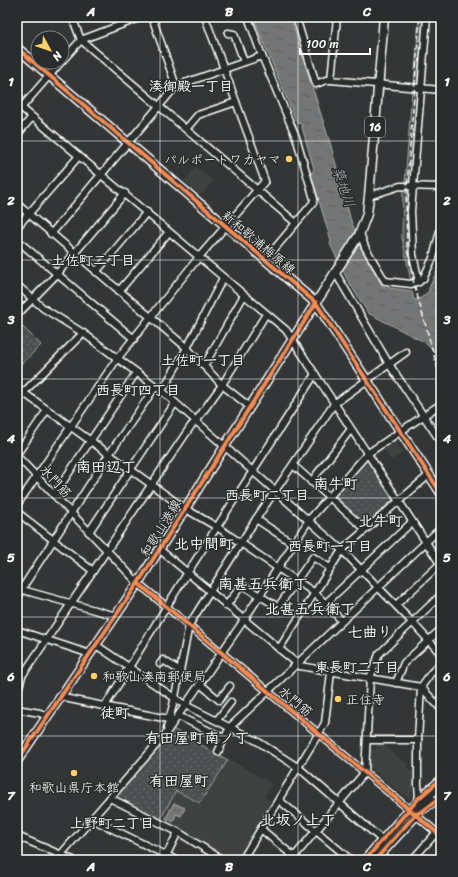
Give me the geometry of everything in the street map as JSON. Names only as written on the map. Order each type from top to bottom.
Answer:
[{"type":"main road","name":"和歌山港線","points":[[17,761],[138,583],[184,508],[250,407],[359,234],[366,214],[369,196],[384,17]]},
{"type":"main road","name":"新和歌浦梅原線","points":[[17,48],[316,303],[441,493]]},
{"type":"main road","points":[[365,860],[382,840],[441,788]]},
{"type":"main road","points":[[375,860],[413,812]]},
{"type":"street","points":[[72,17],[81,40],[296,223]]},
{"type":"street","points":[[70,52],[81,40],[142,17]]},
{"type":"street","points":[[152,17],[176,86]]},
{"type":"street","points":[[17,505],[117,359],[199,257],[265,181],[205,17]]},
{"type":"street","points":[[248,17],[262,56],[296,137],[314,199],[313,203],[266,259]]},
{"type":"street","points":[[296,17],[316,84],[326,80],[332,80],[441,90]]},
{"type":"street","points":[[332,80],[337,17]]},
{"type":"street","points":[[419,282],[413,255],[411,210],[427,17]]},
{"type":"street","points":[[228,33],[234,34],[244,62]]},
{"type":"street","points":[[51,234],[176,86],[262,56]]},
{"type":"street","points":[[54,70],[19,106],[125,193],[223,278],[286,330],[441,565],[396,605]]},
{"type":"street","points":[[186,129],[198,115],[236,102]]},
{"type":"street","points":[[17,135],[32,117]]},
{"type":"street","points":[[17,227],[79,156]]},
{"type":"street","points":[[369,196],[400,186],[441,187]]},
{"type":"street","points":[[17,315],[57,274],[125,193]]},
{"type":"street","points":[[17,204],[74,254],[187,348],[222,385],[250,407]]},
{"type":"street","points":[[96,272],[147,212]]},
{"type":"street","points":[[359,234],[385,282],[411,284],[419,282],[425,276],[441,227]]},
{"type":"street","points":[[119,291],[169,232]]},
{"type":"street","points":[[17,240],[134,339]]},
{"type":"street","points":[[337,269],[389,364],[441,442]]},
{"type":"street","points":[[162,391],[187,348],[223,278]]},
{"type":"street","points":[[17,285],[55,317],[83,332],[117,359],[162,391],[342,550],[362,569],[441,654]]},
{"type":"street","points":[[204,366],[244,295]]},
{"type":"street","points":[[17,694],[22,676],[191,426],[222,385],[266,314]]},
{"type":"street","points":[[17,403],[23,393],[83,332]]},
{"type":"street","points":[[174,719],[175,697],[189,625],[209,592],[275,490],[334,404],[406,352]]},
{"type":"street","points":[[54,495],[136,372]]},
{"type":"street","points":[[105,706],[188,572],[315,374]]},
{"type":"street","points":[[17,602],[19,589],[156,386]]},
{"type":"street","points":[[17,388],[46,410],[152,483],[184,508],[217,527],[314,592],[342,621]]},
{"type":"street","points":[[89,532],[175,403]]},
{"type":"street","points":[[58,857],[164,736],[174,719],[244,620],[292,543],[329,496],[367,454],[441,404]]},
{"type":"street","points":[[17,455],[46,410]]},
{"type":"street","points":[[311,482],[351,429]]},
{"type":"street","name":"水門筋","points":[[17,455],[138,583],[320,733],[439,834]]},
{"type":"street","points":[[292,465],[329,496],[364,529]]},
{"type":"street","points":[[279,649],[342,550],[364,529],[429,475]]},
{"type":"street","points":[[17,512],[93,571]]},
{"type":"street","points":[[256,519],[292,543]]},
{"type":"street","points":[[325,604],[412,522]]},
{"type":"street","points":[[218,752],[230,727],[441,528]]},
{"type":"street","points":[[160,549],[209,592],[300,666],[421,687],[441,709]]},
{"type":"street","points":[[226,606],[242,585],[278,607],[313,557],[330,568]]},
{"type":"street","points":[[19,589],[116,616]]},
{"type":"street","points":[[261,829],[296,858],[316,831],[365,772],[370,678],[379,654],[441,595]]},
{"type":"street","points":[[396,682],[404,663],[441,629]]},
{"type":"street","points":[[17,630],[90,654]]},
{"type":"street","points":[[96,645],[130,666],[185,705],[230,727],[299,768],[382,840]]},
{"type":"street","points":[[160,664],[163,660],[180,671]]},
{"type":"street","points":[[419,798],[418,740],[421,687],[430,673],[441,663]]},
{"type":"street","points":[[242,860],[325,723],[331,672]]},
{"type":"street","points":[[200,684],[219,700],[230,686]]},
{"type":"street","points":[[62,695],[68,699],[174,719],[224,738]]},
{"type":"street","points":[[217,720],[231,702]]},
{"type":"street","points":[[17,709],[40,713],[47,717]]},
{"type":"street","points":[[366,740],[418,740]]},
{"type":"street","points":[[441,778],[419,798],[413,812],[423,811],[441,797]]},
{"type":"street","points":[[110,798],[178,832],[223,860]]},
{"type":"street","points":[[279,800],[350,860]]},
{"type":"street","points":[[92,819],[165,858],[176,860]]},
{"type":"street","points":[[165,858],[178,832]]},
{"type":"street","points":[[412,860],[439,834]]},
{"type":"street","points":[[17,836],[58,857],[73,860]]},
{"type":"shaded area","points":[[419,17],[423,17],[417,85],[414,85]]},
{"type":"shaded area","points":[[412,90],[417,90],[410,182],[405,183]]},
{"type":"shaded area","points":[[196,167],[213,181],[201,196],[184,181]]},
{"type":"shaded area","points":[[410,187],[408,234],[416,280],[411,282],[402,238],[403,188]]},
{"type":"shaded area","points":[[17,321],[41,345],[17,368]]},
{"type":"shaded area","points":[[394,439],[403,452],[392,460],[382,448]]},
{"type":"shaded area","points":[[366,460],[394,498],[366,525],[333,496]]},
{"type":"shaded area","points":[[173,729],[228,760],[200,803],[176,791],[160,820],[115,798]]},
{"type":"shaded area","points":[[378,744],[383,744],[398,758],[408,763],[407,768],[414,771],[414,787],[409,799],[369,767],[369,750],[374,750]]},
{"type":"shaded area","points":[[229,759],[272,784],[264,797],[273,802],[238,860],[228,860],[160,820],[176,792],[201,804]]},
{"type":"water","points":[[253,17],[290,17],[331,146],[351,221],[363,252],[381,284],[384,287],[412,291],[414,300],[421,298],[429,291],[441,262],[441,353],[436,354],[426,343],[368,313],[347,279],[330,244],[331,241],[311,174],[314,169],[301,124],[297,123]]},
{"type":"water","points":[[174,803],[185,808],[181,816],[176,814],[173,822],[166,818]]},
{"type":"railway","points":[[420,17],[406,200],[407,249],[414,284],[441,380]]},
{"type":"cycle path","points":[[17,48],[316,303],[441,493]]},
{"type":"cycle path","points":[[17,761],[138,583],[316,303]]},
{"type":"cycle path","points":[[138,583],[441,836]]},
{"type":"cycle path","points":[[365,860],[419,798],[441,779]]},
{"type":"cycle path","points":[[375,860],[416,814],[423,811],[441,797]]},
{"type":"place","name":"パルポートワカヤマ","points":[[289,159]]},
{"type":"place","name":"和歌山湊南郵便局","points":[[94,676]]},
{"type":"place","name":"正住寺","points":[[338,699]]},
{"type":"place","name":"和歌山県庁本館","points":[[74,773]]},
{"type":"district","name":"湊御殿一丁目","points":[[191,86]]},
{"type":"district","name":"土佐町二丁目","points":[[93,260]]},
{"type":"district","name":"土佐町一丁目","points":[[203,360]]},
{"type":"district","name":"西長町四丁目","points":[[138,390]]},
{"type":"district","name":"南田辺丁","points":[[106,467]]},
{"type":"district","name":"南牛町","points":[[336,484]]},
{"type":"district","name":"西長町二丁目","points":[[267,495]]},
{"type":"district","name":"北牛町","points":[[381,521]]},
{"type":"district","name":"北中間町","points":[[204,544]]},
{"type":"district","name":"西長町一丁目","points":[[330,546]]},
{"type":"district","name":"南甚五兵衛丁","points":[[263,584]]},
{"type":"district","name":"北甚五兵衛丁","points":[[310,609]]},
{"type":"district","name":"七曲り","points":[[370,632]]},
{"type":"district","name":"東長町二丁目","points":[[357,667]]},
{"type":"district","name":"徒町","points":[[115,713]]},
{"type":"district","name":"有田屋町南ノ丁","points":[[197,738]]},
{"type":"district","name":"有田屋町","points":[[179,781]]},
{"type":"district","name":"北坂ノ上丁","points":[[298,820]]},
{"type":"district","name":"上野町二丁目","points":[[112,823]]},
{"type":"water label","name":"築地川","points":[[344,187]]}]
